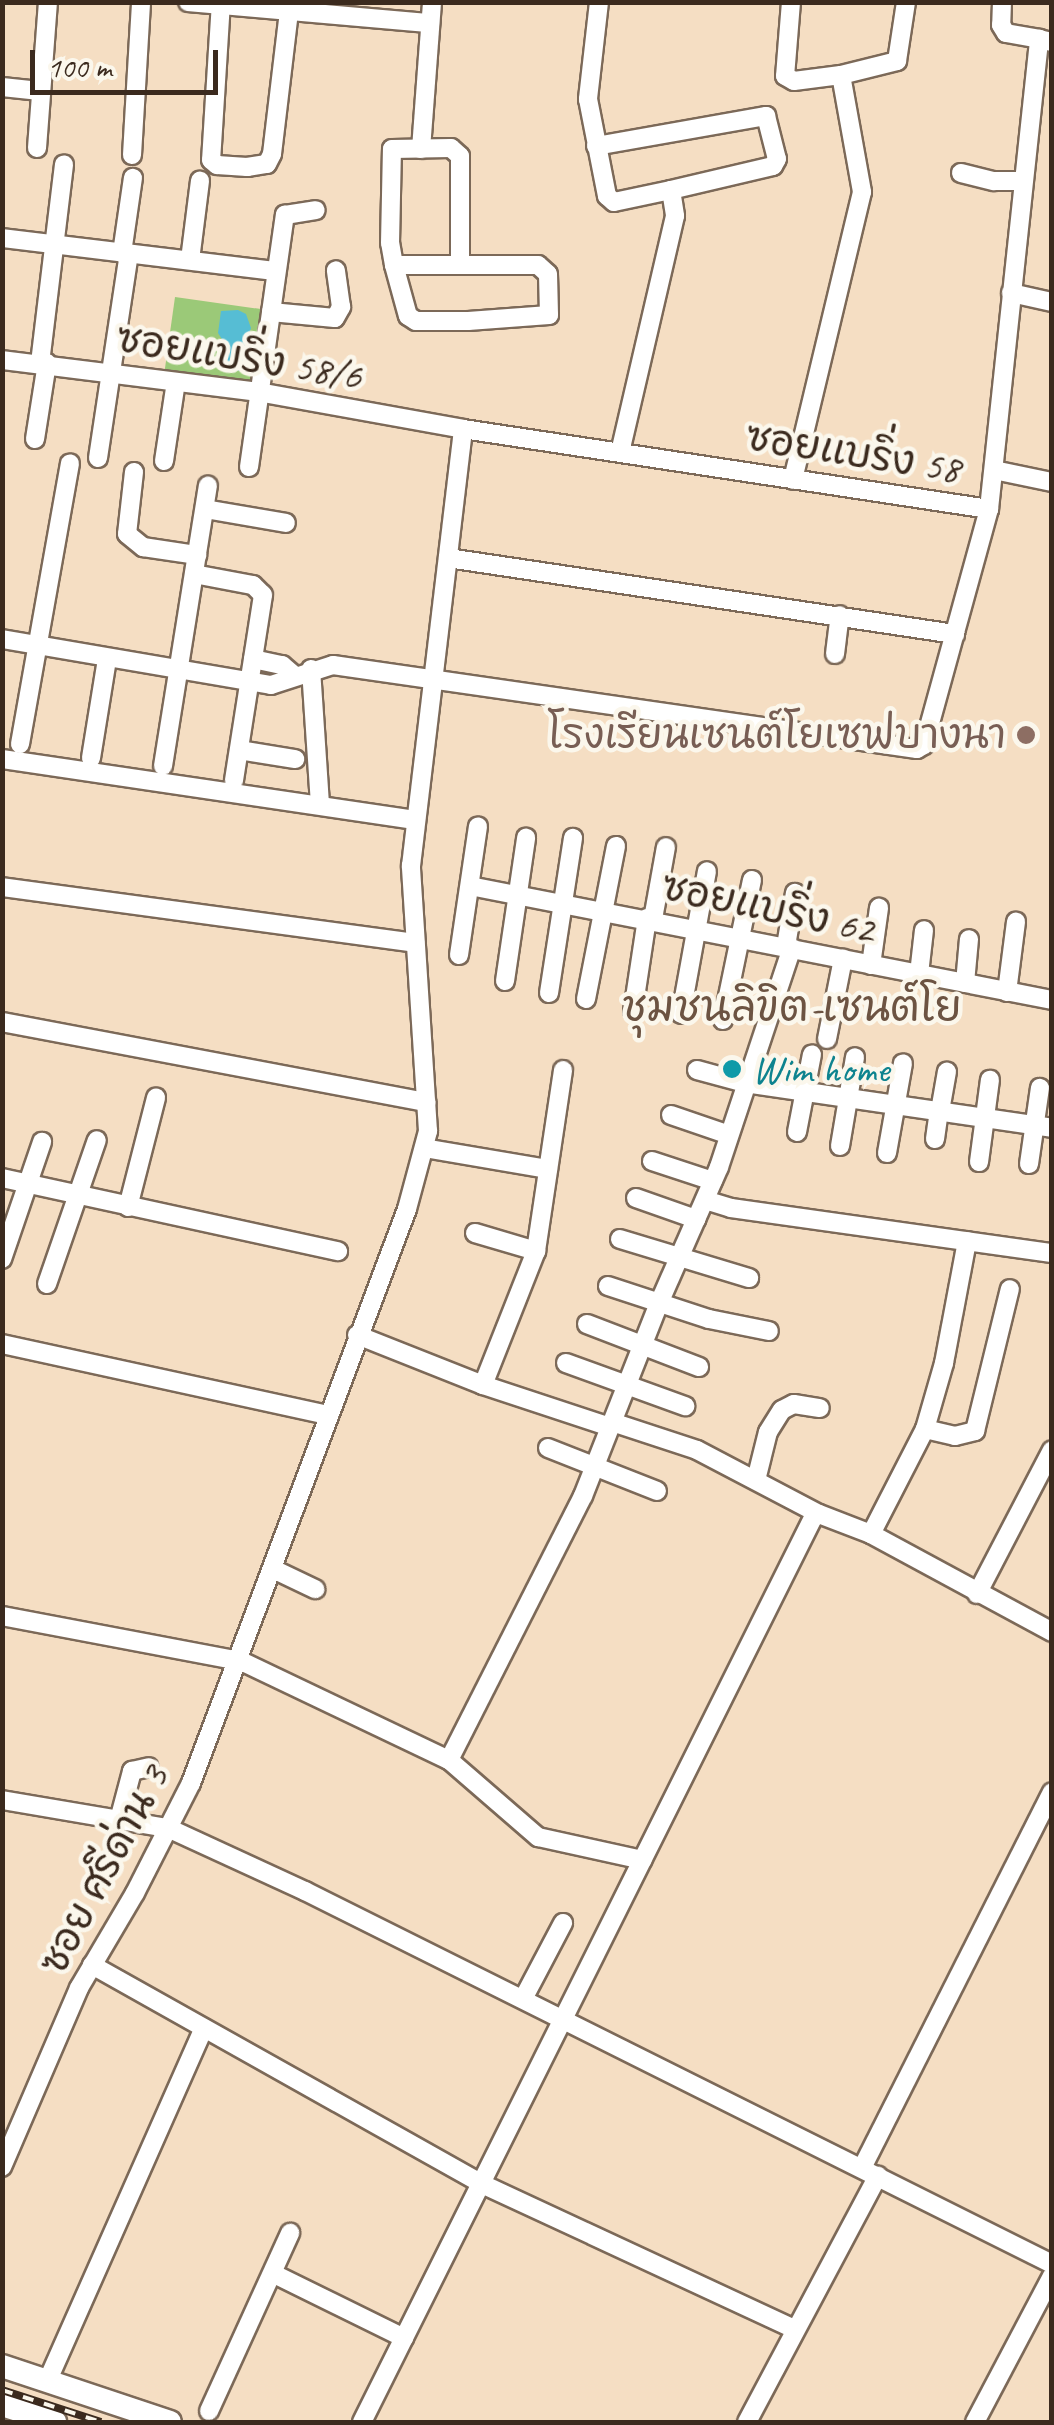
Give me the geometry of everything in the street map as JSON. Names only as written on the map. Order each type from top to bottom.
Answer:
[{"type":"main road","points":[[2,2366],[170,2422]]},
{"type":"main road","points":[[26,2415],[47,2382]]},
{"type":"street","points":[[37,148],[48,2]]},
{"type":"street","points":[[132,155],[140,2]]},
{"type":"street","points":[[188,2],[358,10],[430,24]]},
{"type":"street","points":[[421,149],[432,2]]},
{"type":"street","points":[[596,146],[766,116],[776,163],[671,190],[609,200],[596,146],[588,99],[598,2]]},
{"type":"street","points":[[791,2],[785,76],[794,80],[897,62],[906,2]]},
{"type":"street","points":[[1002,2],[1001,24],[1006,33],[1045,41]]},
{"type":"street","points":[[220,4],[211,152],[217,165],[262,166],[270,160],[290,7]]},
{"type":"street","name":"ซอยแบริ่ง 58","points":[[463,429],[989,509],[1022,181],[1045,41]]},
{"type":"street","points":[[793,480],[862,192],[840,75]]},
{"type":"street","points":[[2,87],[40,91]]},
{"type":"street","points":[[394,265],[544,267],[548,274],[549,315],[416,321],[408,316],[394,265],[392,149],[454,148],[460,156],[460,264]]},
{"type":"street","points":[[35,439],[64,164]]},
{"type":"street","points":[[961,173],[994,181],[1022,181]]},
{"type":"street","points":[[98,458],[113,372],[133,178]]},
{"type":"street","points":[[190,260],[200,181]]},
{"type":"street","points":[[620,452],[674,225],[671,190]]},
{"type":"street","points":[[249,467],[285,214],[316,210]]},
{"type":"street","points":[[2,238],[276,271]]},
{"type":"street","points":[[271,312],[335,318],[342,307],[336,270]]},
{"type":"street","points":[[1011,293],[1052,302]]},
{"type":"street","name":"ซอยแบริ่ง 58/6","points":[[2,360],[258,392],[463,429]]},
{"type":"street","points":[[164,461],[176,382]]},
{"type":"street","name":"ซอย ศรีด่าน 3","points":[[2,2166],[92,1965],[168,1828],[240,1660],[357,1335],[407,1209],[424,1148],[427,1102],[415,942],[414,820],[463,429]]},
{"type":"street","points":[[20,744],[70,463]]},
{"type":"street","points":[[994,470],[1052,482]]},
{"type":"street","points":[[134,472],[127,534],[133,542],[197,555]]},
{"type":"street","points":[[163,766],[208,486]]},
{"type":"street","points":[[205,509],[286,524]]},
{"type":"street","points":[[2,640],[250,682],[280,684],[303,672],[333,665],[912,750],[924,745],[989,509]]},
{"type":"street","points":[[448,558],[955,634]]},
{"type":"street","points":[[194,574],[262,590],[234,781]]},
{"type":"street","points":[[835,654],[840,615]]},
{"type":"street","points":[[90,758],[108,659]]},
{"type":"street","points":[[253,659],[303,672]]},
{"type":"street","points":[[303,672],[320,805]]},
{"type":"street","points":[[239,750],[295,758]]},
{"type":"street","points":[[2,759],[414,820]]},
{"type":"street","points":[[459,955],[478,826]]},
{"type":"street","points":[[505,980],[526,838]]},
{"type":"street","points":[[548,993],[572,838]]},
{"type":"street","points":[[586,1000],[616,846]]},
{"type":"street","points":[[633,1011],[666,846]]},
{"type":"street","points":[[681,1014],[707,872]]},
{"type":"street","points":[[723,1020],[752,880]]},
{"type":"street","name":"ซอยแบริ่ง 62","points":[[470,886],[697,927],[1007,992],[1051,994]]},
{"type":"street","points":[[2,887],[415,942]]},
{"type":"street","points":[[449,1760],[594,1467],[713,1181],[789,947],[796,893]]},
{"type":"street","points":[[870,965],[879,908]]},
{"type":"street","points":[[1007,992],[1016,922]]},
{"type":"street","points":[[919,974],[924,930]]},
{"type":"street","points":[[964,983],[969,939]]},
{"type":"street","points":[[827,1039],[843,959]]},
{"type":"street","points":[[2,1022],[427,1102]]},
{"type":"street","points":[[796,1132],[812,1054]]},
{"type":"street","points":[[840,1146],[855,1057]]},
{"type":"street","points":[[887,1152],[903,1064]]},
{"type":"street","points":[[483,1386],[536,1250],[563,1070]]},
{"type":"street","points":[[697,1070],[745,1084],[1043,1127]]},
{"type":"street","points":[[935,1139],[947,1072]]},
{"type":"street","points":[[979,1162],[990,1080]]},
{"type":"street","points":[[1030,1164],[1043,1127],[1040,1088]]},
{"type":"street","points":[[128,1206],[156,1098]]},
{"type":"street","points":[[671,1114],[730,1135]]},
{"type":"street","points":[[47,1284],[97,1140]]},
{"type":"street","points":[[2,1259],[42,1142]]},
{"type":"street","points":[[424,1148],[548,1169]]},
{"type":"street","points":[[652,1161],[713,1181]]},
{"type":"street","points":[[2,1178],[338,1251]]},
{"type":"street","points":[[636,1198],[696,1220]]},
{"type":"street","points":[[705,1200],[731,1208],[1052,1253]]},
{"type":"street","points":[[475,1233],[536,1250]]},
{"type":"street","points":[[620,1239],[749,1278]]},
{"type":"street","points":[[871,1534],[925,1429],[944,1363],[967,1241]]},
{"type":"street","points":[[608,1286],[708,1319],[770,1331]]},
{"type":"street","points":[[925,1429],[955,1436],[975,1431],[1010,1289]]},
{"type":"street","points":[[587,1324],[699,1367]]},
{"type":"street","points":[[357,1335],[483,1386],[697,1450],[819,1514],[871,1534],[1052,1632]]},
{"type":"street","points":[[2,1344],[328,1415]]},
{"type":"street","points":[[566,1363],[686,1406]]},
{"type":"street","points":[[756,1480],[768,1432],[782,1410],[794,1404],[820,1408]]},
{"type":"street","points":[[548,1448],[657,1492]]},
{"type":"street","points":[[978,1594],[1052,1450]]},
{"type":"street","points":[[362,2422],[813,1518],[819,1514]]},
{"type":"street","points":[[273,1569],[315,1590]]},
{"type":"street","points":[[2,1616],[240,1660],[449,1760],[538,1837],[643,1860]]},
{"type":"street","points":[[118,1820],[132,1771],[150,1766]]},
{"type":"street","points":[[747,2422],[1052,1792]]},
{"type":"street","points":[[2,1800],[168,1828],[522,1999],[1052,2264]]},
{"type":"street","points":[[522,1999],[564,1922]]},
{"type":"street","points":[[92,1965],[482,2184],[794,2330]]},
{"type":"street","points":[[47,2382],[204,2028]]},
{"type":"street","points":[[208,2411],[290,2234]]},
{"type":"street","points":[[274,2274],[404,2338]]},
{"type":"street","points":[[975,2422],[1052,2276]]},
{"type":"green space","points":[[175,297],[261,309],[251,384],[164,372]]},
{"type":"water","points":[[238,310],[246,314],[251,328],[243,352],[245,370],[240,371],[222,365],[227,347],[218,333],[221,311]]},
{"type":"railway","points":[[2,2390],[101,2422]]},
{"type":"place","name":"โรงเรียนเซนต์โยเซฟบางนา","points":[[1026,735]]},
{"type":"place","name":"Wim home","points":[[732,1069]]},
{"type":"district","name":"ชุมชนลิขิต-เซนต์โย","points":[[792,1008]]}]
